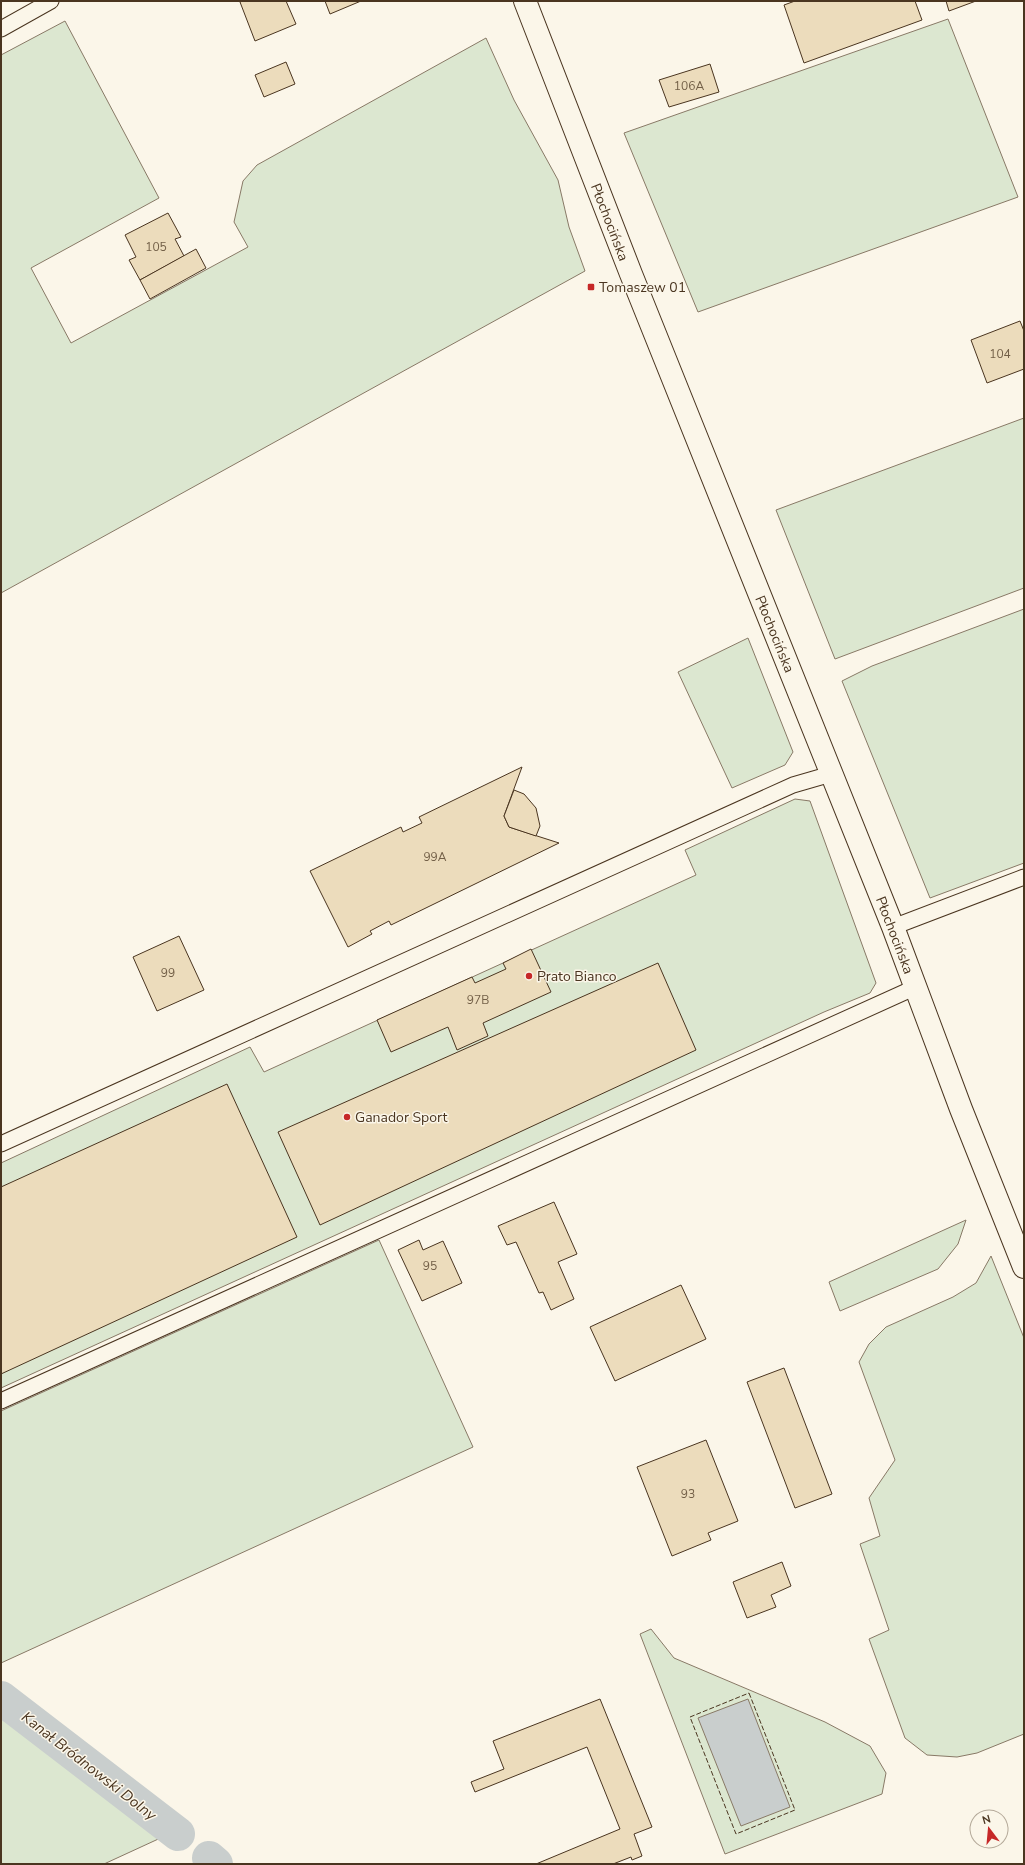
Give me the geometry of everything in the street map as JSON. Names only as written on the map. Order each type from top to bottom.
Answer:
[{"type":"main road","name":"Płochocińska","points":[[525,1],[631,274],[893,926],[961,1109],[1024,1267]]},
{"type":"lane","points":[[1,28],[51,1]]},
{"type":"lane","points":[[1,1144],[793,785],[831,774]]},
{"type":"lane","points":[[893,926],[1024,877]]},
{"type":"lane","points":[[1,1401],[916,987]]},
{"type":"green space","points":[[948,19],[1018,197],[698,312],[624,133]]},
{"type":"green space","points":[[65,21],[159,198],[31,268],[71,343],[248,247],[234,222],[243,181],[257,165],[486,38],[514,100],[558,180],[569,227],[585,271],[1,593],[1,55]]},
{"type":"green space","points":[[1024,418],[1024,588],[835,659],[776,510]]},
{"type":"green space","points":[[1024,609],[1024,863],[930,898],[842,681],[872,666]]},
{"type":"green space","points":[[748,638],[793,752],[785,765],[732,788],[678,672]]},
{"type":"green space","name":"Ganador Sport","points":[[795,799],[810,801],[876,983],[870,993],[824,1012],[1,1388],[1,1163],[250,1047],[264,1072],[696,875],[685,850]]},
{"type":"green space","points":[[966,1220],[958,1244],[938,1269],[840,1311],[829,1282]]},
{"type":"green space","points":[[379,1240],[473,1447],[1,1663],[1,1411]]},
{"type":"green space","points":[[991,1256],[1024,1338],[1024,1734],[977,1753],[957,1757],[927,1755],[905,1738],[869,1639],[889,1630],[860,1544],[880,1536],[869,1498],[895,1460],[859,1362],[869,1344],[886,1327],[953,1297],[976,1283]]},
{"type":"green space","points":[[651,1629],[674,1658],[825,1722],[870,1746],[886,1773],[882,1794],[725,1854],[640,1634]]},
{"type":"green space","points":[[1,1703],[167,1835],[104,1864],[1,1864]]},
{"type":"shaded area","points":[[748,1699],[790,1807],[741,1826],[698,1718]]},
{"type":"building","points":[[286,1],[296,24],[255,41],[240,2]]},
{"type":"building","points":[[325,1],[361,1],[330,14]]},
{"type":"building","points":[[795,1],[915,1],[922,20],[804,63],[784,5]]},
{"type":"building","points":[[946,1],[976,1],[949,11]]},
{"type":"building","points":[[286,62],[295,84],[264,97],[255,75]]},
{"type":"building","points":[[710,64],[719,92],[669,107],[659,80]]},
{"type":"building","points":[[168,213],[181,237],[175,239],[184,256],[140,280],[129,260],[136,257],[125,235]]},
{"type":"building","points":[[196,249],[206,268],[150,299],[140,280]]},
{"type":"building","points":[[1020,321],[1024,331],[1024,369],[987,383],[971,340]]},
{"type":"building","points":[[522,767],[504,816],[509,827],[559,843],[391,925],[389,921],[370,931],[372,934],[348,947],[310,871],[401,827],[403,832],[422,823],[419,817]]},
{"type":"building","points":[[514,790],[524,794],[536,808],[540,826],[536,836],[509,827],[504,816]]},
{"type":"building","points":[[179,936],[204,990],[157,1011],[133,957]]},
{"type":"building","points":[[531,949],[551,992],[483,1023],[488,1036],[457,1050],[448,1027],[391,1052],[377,1020],[472,977],[475,983],[506,969],[503,963]]},
{"type":"building","points":[[658,963],[696,1050],[320,1225],[278,1132]]},
{"type":"building","points":[[227,1084],[297,1237],[1,1374],[1,1187]]},
{"type":"building","points":[[554,1202],[577,1254],[558,1262],[574,1299],[551,1310],[543,1292],[539,1293],[516,1242],[507,1245],[498,1226]]},
{"type":"building","points":[[419,1240],[423,1250],[443,1241],[462,1283],[422,1301],[398,1250]]},
{"type":"building","points":[[681,1285],[706,1339],[615,1381],[590,1327]]},
{"type":"building","points":[[784,1368],[832,1494],[795,1508],[747,1382]]},
{"type":"building","points":[[706,1440],[738,1521],[708,1533],[711,1540],[672,1556],[637,1467]]},
{"type":"building","points":[[782,1562],[791,1586],[771,1595],[776,1607],[747,1618],[733,1582]]},
{"type":"building","points":[[600,1699],[652,1827],[634,1834],[642,1856],[632,1860],[631,1857],[613,1864],[536,1864],[620,1829],[587,1747],[475,1792],[471,1782],[504,1769],[493,1741]]},
{"type":"waterway","name":"Kanał Bródnowski Dolny","points":[[1,1698],[178,1834]]},
{"type":"waterway","name":"Kanał Bródnowski Dolny","points":[[209,1858],[216,1864]]},
{"type":"fence","points":[[749,1693],[795,1810],[736,1834],[690,1717],[749,1693]]},
{"type":"place","name":"Tomaszew 01","points":[[591,287]]},
{"type":"place","name":"Prato Bianco","points":[[529,976]]},
{"type":"place","name":"Ganador Sport","points":[[347,1117]]}]
